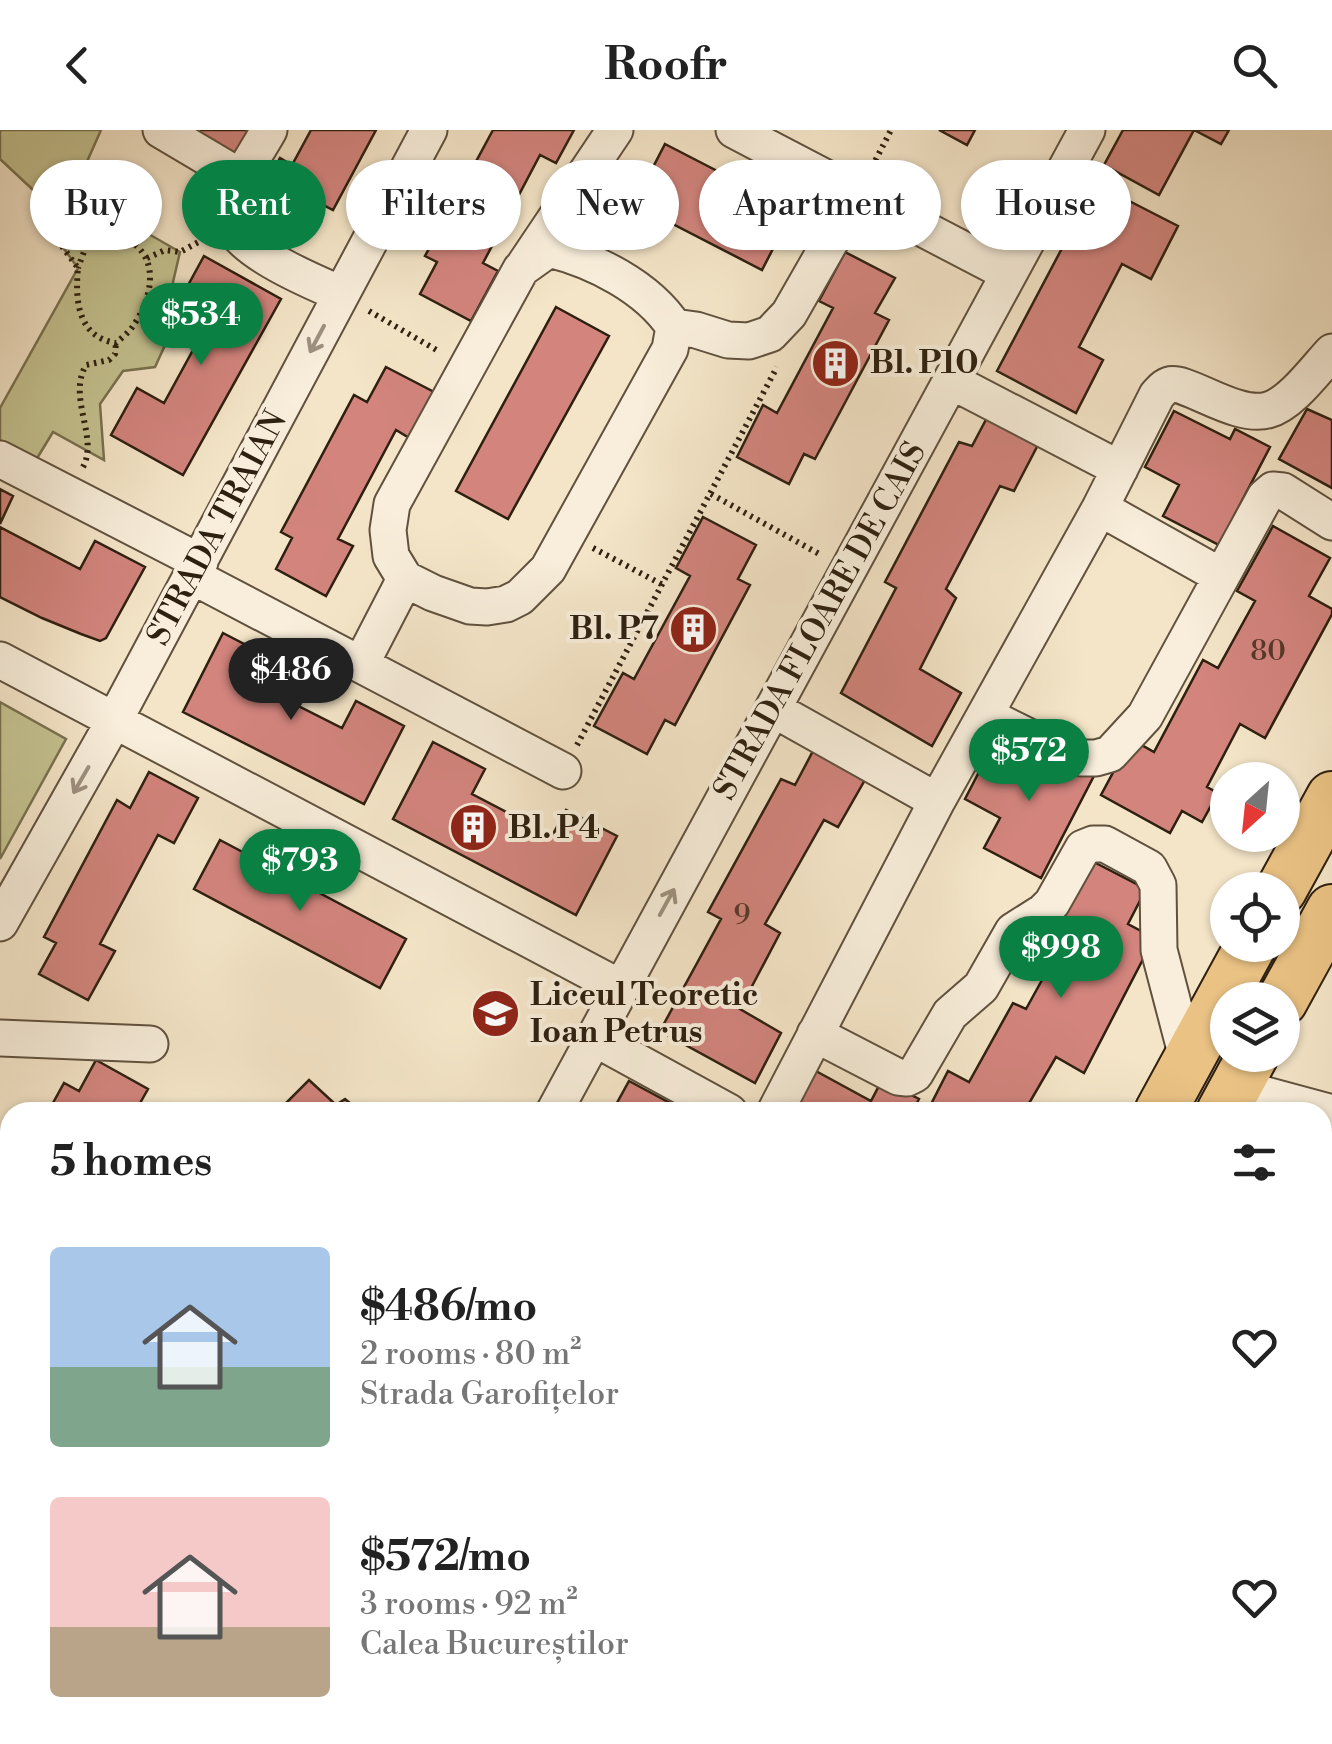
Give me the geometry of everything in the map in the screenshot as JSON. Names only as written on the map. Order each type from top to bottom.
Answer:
[{"type":"highway","points":[[1291,872],[1332,797]]},
{"type":"highway","points":[[1292,982],[1332,910]]},
{"type":"highway","points":[[1165,1102],[1242,962]]},
{"type":"street","points":[[161,130],[212,160]]},
{"type":"street","points":[[252,160],[270,130]]},
{"type":"street","name":"STRADA TRAIAN","points":[[0,923],[114,721],[429,130]]},
{"type":"street","points":[[615,130],[521,269],[392,504],[388,530],[391,556],[405,579],[470,606],[486,608],[520,597],[548,569],[670,349],[674,326]]},
{"type":"street","points":[[734,130],[792,160]]},
{"type":"street","name":"STRADA FLOARE DE CAIS","points":[[559,1102],[1086,130]]},
{"type":"street","points":[[941,238],[1008,273]]},
{"type":"street","points":[[521,269],[549,249],[575,256],[641,291],[674,326],[728,340],[749,341],[770,334],[789,314],[826,250]]},
{"type":"street","points":[[256,250],[341,294]]},
{"type":"street","points":[[780,1102],[938,801],[1163,388],[1172,384],[1223,404],[1267,411],[1296,391],[1332,352]]},
{"type":"street","points":[[951,381],[1120,470]]},
{"type":"street","points":[[0,459],[68,494],[361,664],[563,771]]},
{"type":"street","points":[[985,715],[1051,748],[1082,758],[1110,754],[1145,716],[1265,497],[1273,490],[1283,492],[1332,522]]},
{"type":"street","points":[[1100,508],[1221,576]]},
{"type":"street","points":[[361,664],[405,579]]},
{"type":"street","points":[[0,660],[621,988]]},
{"type":"street","points":[[773,709],[938,801]]},
{"type":"street","points":[[815,1034],[898,1077],[915,1074],[950,1014],[984,982],[1009,936],[1047,908],[1084,848],[1104,844],[1149,868],[1158,885],[1160,950],[1188,1061]]},
{"type":"street","points":[[0,1038],[150,1044]]},
{"type":"street","points":[[594,1038],[703,1102]]},
{"type":"street","points":[[1237,1085],[1295,1102]]},
{"type":"path","points":[[68,494],[89,456],[80,375],[86,365],[109,360],[116,354],[116,343],[132,328],[149,286],[150,265],[142,249],[124,237],[105,232],[89,238],[78,268],[76,294],[79,311],[89,329],[105,342],[116,343]]},
{"type":"path","points":[[65,250],[78,268]]},
{"type":"path","points":[[147,258],[166,250],[184,250]]},
{"type":"path","points":[[341,294],[468,367]]},
{"type":"path","points":[[563,771],[792,338],[789,314]]},
{"type":"path","points":[[711,494],[848,570]]},
{"type":"path","points":[[567,534],[663,585]]},
{"type":"shaded area","points":[[0,130],[101,130],[88,160],[30,160],[30,187],[0,159]]},
{"type":"shaded area","points":[[162,242],[180,252],[173,282],[177,319],[155,367],[123,371],[100,404],[104,460],[53,432],[36,460],[0,440],[0,408],[78,268],[65,250],[162,250]]},
{"type":"shaded area","points":[[0,702],[66,739],[0,859]]},
{"type":"building","points":[[180,130],[251,130],[233,160],[225,160]]},
{"type":"building","points":[[311,130],[376,130],[360,160],[346,160],[346,186],[333,210],[326,206],[326,160],[295,160]]},
{"type":"building","points":[[493,130],[574,130],[558,160],[540,155],[521,191],[521,160],[477,160]]},
{"type":"building","points":[[939,130],[975,130],[967,145]]},
{"type":"building","points":[[1123,130],[1194,130],[1159,195],[1131,180],[1131,160],[1107,160]]},
{"type":"building","points":[[1194,130],[1229,130],[1221,144]]},
{"type":"building","points":[[665,144],[699,162],[699,238],[679,227],[679,160],[657,160]]},
{"type":"building","points":[[1131,202],[1178,226],[1151,279],[1122,264],[1079,347],[1103,360],[1076,413],[997,371],[1061,250],[1131,250]]},
{"type":"building","points":[[428,250],[490,250],[483,263],[498,271],[471,321],[420,294],[437,262],[425,256]]},
{"type":"building","points":[[723,250],[772,250],[762,270]]},
{"type":"building","name":"Bl. P10","points":[[845,252],[895,278],[875,313],[889,320],[815,459],[804,454],[789,484],[737,457],[763,405],[777,413],[833,308],[819,301]]},
{"type":"building","points":[[204,256],[281,299],[183,475],[111,435],[137,388],[164,403],[211,317],[180,300]]},
{"type":"building","points":[[556,307],[609,336],[508,519],[456,491]]},
{"type":"building","points":[[386,367],[436,393],[411,439],[396,430],[338,539],[353,546],[326,596],[276,569],[292,538],[281,532],[354,395],[367,402]]},
{"type":"building","points":[[1307,409],[1332,420],[1332,488],[1279,459]]},
{"type":"building","points":[[1174,411],[1230,439],[1235,429],[1270,447],[1219,545],[1163,516],[1179,485],[1145,467]]},
{"type":"building","points":[[989,414],[1041,439],[1014,491],[1000,486],[946,589],[956,598],[920,669],[961,693],[932,746],[841,693],[896,588],[885,582],[959,442],[972,446]]},
{"type":"building","points":[[0,489],[13,496],[0,524]]},
{"type":"building","name":"Bl. P7","points":[[703,517],[756,545],[738,579],[750,585],[675,725],[665,720],[647,754],[594,726],[623,673],[634,679],[690,576],[676,568]]},
{"type":"building","points":[[1273,526],[1330,558],[1309,596],[1332,609],[1332,614],[1265,738],[1240,724],[1220,762],[1210,762],[1210,808],[1202,822],[1182,811],[1170,833],[1101,795],[1131,739],[1154,752],[1203,660],[1218,668],[1255,601],[1237,591]]},
{"type":"building","points":[[0,527],[80,569],[95,541],[145,567],[106,638],[100,641],[81,634],[0,597]]},
{"type":"building","points":[[223,633],[273,659],[259,686],[342,728],[356,701],[404,726],[364,804],[183,712]]},
{"type":"building","points":[[995,741],[1051,770],[1062,752],[1097,770],[1041,878],[984,848],[1000,818],[965,799]]},
{"type":"building","name":"Bl. P4","points":[[433,742],[485,769],[472,794],[552,836],[566,810],[617,836],[576,915],[393,819]]},
{"type":"building","points":[[813,751],[866,778],[838,827],[824,820],[765,924],[780,933],[740,1009],[781,1033],[755,1083],[660,1031],[721,919],[708,912],[781,779],[795,785]]},
{"type":"building","points":[[149,772],[198,798],[174,843],[158,835],[100,944],[115,951],[88,1000],[39,974],[56,943],[44,937],[117,800],[130,808]]},
{"type":"building","points":[[220,840],[406,939],[380,988],[194,889]]},
{"type":"building","points":[[1090,860],[1146,889],[1128,924],[1154,938],[1084,1073],[1056,1057],[1030,1102],[932,1102],[948,1071],[969,1082],[1013,1003],[1026,1009],[1069,931],[1056,923]]},
{"type":"building","points":[[96,1060],[148,1089],[141,1102],[54,1102],[64,1083],[79,1091]]},
{"type":"building","points":[[814,1070],[871,1101],[882,1080],[919,1099],[917,1102],[796,1102]]},
{"type":"building","points":[[309,1080],[333,1102],[287,1102]]},
{"type":"building","points":[[629,1081],[668,1102],[617,1102]]},
{"type":"place","name":"Bl. P10","points":[[835,363]]},
{"type":"place","name":"Bl. P7","points":[[694,629]]},
{"type":"place","name":"Bl. P4","points":[[473,828]]},
{"type":"place","name":"Liceul Teoretic Ioan Petrus","points":[[495,1013]]}]
